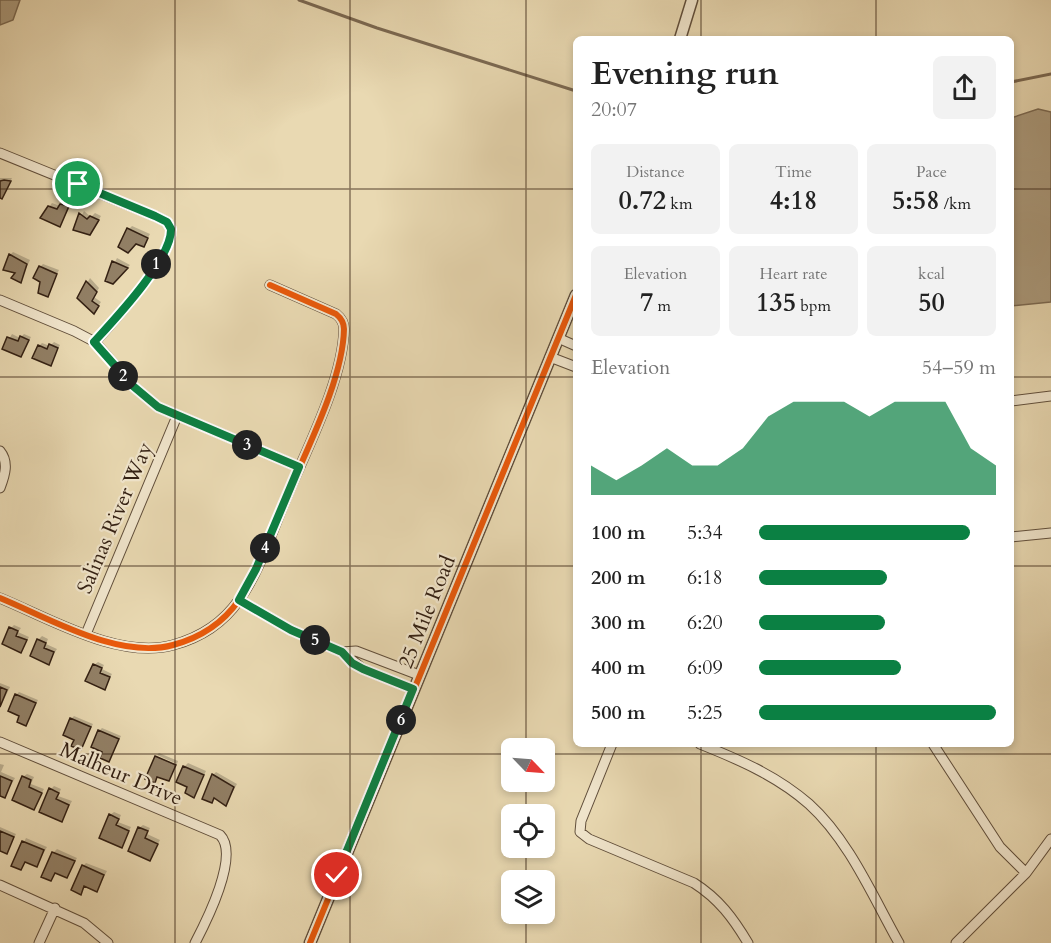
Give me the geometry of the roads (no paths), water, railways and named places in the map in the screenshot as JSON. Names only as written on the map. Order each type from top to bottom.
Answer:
[{"type":"street","points":[[681,36],[693,0]]},
{"type":"street","points":[[685,26],[702,0]]},
{"type":"street","points":[[0,153],[155,216],[167,222],[171,229],[167,245],[143,285],[94,342]]},
{"type":"street","points":[[0,598],[112,644],[138,649],[170,646],[196,637],[221,620],[239,600],[256,569],[331,387],[345,328],[342,320],[336,314],[270,285]]},
{"type":"street","points":[[0,300],[74,331],[94,342],[142,395],[177,416],[299,467]]},
{"type":"street","name":"25 Mile Road","points":[[310,943],[573,302]]},
{"type":"street","points":[[558,338],[573,344]]},
{"type":"street","points":[[550,357],[573,366]]},
{"type":"street","points":[[1014,401],[1051,396]]},
{"type":"street","name":"Salinas River Way","points":[[86,634],[177,416]]},
{"type":"street","points":[[0,488],[6,467],[3,454]]},
{"type":"street","points":[[1014,537],[1051,533]]},
{"type":"street","points":[[239,600],[291,630],[342,652],[352,663],[363,669],[413,689]]},
{"type":"street","points":[[342,652],[356,651],[419,675]]},
{"type":"street","name":"Malheur Drive","points":[[0,742],[220,835],[226,841],[226,863],[217,893],[195,943]]},
{"type":"street","points":[[611,747],[581,821],[580,832],[589,839],[694,883],[708,892],[728,911],[748,943]]},
{"type":"street","points":[[707,747],[766,774],[810,805],[842,845],[899,943]]},
{"type":"street","points":[[935,747],[1000,847],[1026,873]]},
{"type":"street","points":[[956,943],[1026,873],[1051,839]]},
{"type":"street","points":[[0,885],[84,923],[108,943]]},
{"type":"street","points":[[39,943],[55,908]]},
{"type":"waterway","points":[[299,0],[377,28],[573,90]]},
{"type":"waterway","points":[[1014,81],[1051,74]]}]
